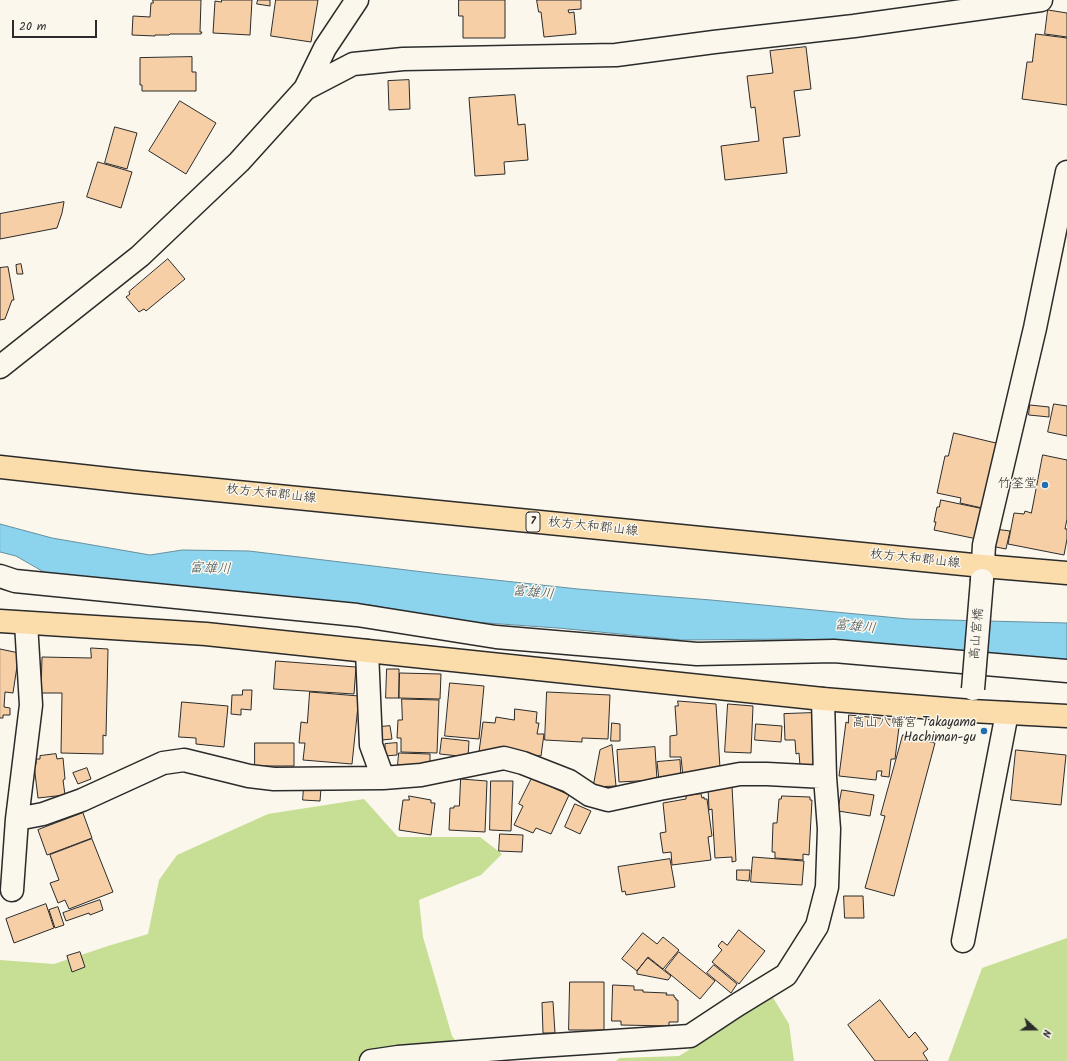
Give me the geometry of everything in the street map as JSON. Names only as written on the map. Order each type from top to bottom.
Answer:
[{"type":"main road","name":"枚方大和郡山線","points":[[0,466],[982,573],[1067,573]]},
{"type":"main road","points":[[0,621],[206,634],[823,699],[971,711],[1067,716]]},
{"type":"street","points":[[0,367],[140,256],[239,162],[305,90],[325,48],[357,0]]},
{"type":"street","points":[[305,90],[353,64],[403,59],[616,55],[854,26],[1040,0]]},
{"type":"street","name":"高山宮橋","points":[[971,711],[984,545],[1035,328],[1067,172]]},
{"type":"street","points":[[0,576],[15,581],[357,615],[496,637],[697,654],[834,651],[1067,671]]},
{"type":"street","points":[[12,890],[11,826],[31,705],[26,622]]},
{"type":"street","points":[[367,651],[371,745],[384,778]]},
{"type":"street","points":[[371,1061],[539,1046],[690,1036],[786,975],[817,926],[827,887],[829,829],[825,777],[823,699]]},
{"type":"street","points":[[963,941],[1007,713]]},
{"type":"street","points":[[11,826],[82,800],[164,763],[184,760],[249,776],[274,779],[384,778],[421,775],[504,758],[523,763],[569,781],[590,795],[608,800],[659,788],[740,774],[825,777]]},
{"type":"green space","points":[[364,799],[398,837],[480,837],[502,854],[481,875],[419,900],[423,937],[452,1036],[471,1061],[0,1061],[0,960],[54,964],[148,934],[159,880],[177,855],[268,814]]},
{"type":"green space","points":[[1067,938],[1067,1061],[948,1061],[982,968]]},
{"type":"green space","points":[[772,996],[789,1024],[794,1061],[616,1061],[620,1058],[679,1056]]},
{"type":"water","name":"富雄川","points":[[0,524],[52,538],[150,555],[182,550],[249,551],[578,589],[908,619],[1067,623],[1067,661],[800,639],[682,640],[558,628],[458,621],[371,605],[193,594],[56,579],[16,556],[0,552]]},
{"type":"building","points":[[153,0],[201,0],[201,34],[170,34],[155,36],[132,35],[133,16],[150,17],[151,3],[153,3]]},
{"type":"building","points":[[222,0],[252,0],[250,35],[213,33],[215,1],[221,2]]},
{"type":"building","points":[[258,0],[270,0],[270,6],[257,4]]},
{"type":"building","points":[[276,0],[318,0],[311,42],[271,36]]},
{"type":"building","points":[[459,0],[505,0],[505,38],[463,38],[463,16],[459,16]]},
{"type":"building","points":[[537,0],[581,0],[581,9],[568,10],[569,13],[574,12],[576,34],[544,37],[541,12],[539,12]]},
{"type":"building","points":[[1048,10],[1067,13],[1067,37],[1045,34]]},
{"type":"building","points":[[1036,34],[1067,38],[1067,105],[1022,99],[1027,62],[1032,62]]},
{"type":"building","points":[[806,47],[811,89],[794,91],[800,136],[783,138],[787,173],[725,180],[721,146],[759,141],[755,107],[751,108],[747,76],[773,73],[770,51]]},
{"type":"building","points":[[192,57],[192,72],[196,72],[196,91],[142,91],[142,85],[140,85],[140,58]]},
{"type":"building","points":[[409,80],[410,109],[389,110],[388,81]]},
{"type":"building","points":[[515,95],[518,125],[525,124],[528,160],[504,162],[505,174],[475,176],[469,98]]},
{"type":"building","points":[[180,101],[216,123],[186,174],[149,151]]},
{"type":"building","points":[[115,127],[137,133],[127,169],[105,163]]},
{"type":"building","points":[[98,162],[132,172],[121,208],[87,197]]},
{"type":"building","points":[[64,202],[57,228],[0,239],[0,214]]},
{"type":"building","points":[[168,259],[185,279],[146,311],[144,309],[139,312],[126,297],[130,294],[129,292]]},
{"type":"building","points":[[21,264],[23,274],[17,274],[16,265]]},
{"type":"building","points":[[8,267],[14,300],[12,300],[5,319],[0,320],[0,268]]},
{"type":"building","points":[[1054,404],[1067,406],[1067,436],[1048,432]]},
{"type":"building","points":[[1030,405],[1049,407],[1049,417],[1029,415]]},
{"type":"building","points":[[954,433],[1000,444],[982,508],[960,503],[961,498],[937,493],[945,456],[948,456]]},
{"type":"building","points":[[1043,455],[1067,460],[1067,519],[1065,529],[1067,529],[1067,539],[1064,555],[1008,544],[1014,513],[1024,514],[1025,511],[1031,513]]},
{"type":"building","points":[[941,500],[984,509],[977,539],[934,530],[937,507],[939,507]]},
{"type":"building","points":[[995,529],[1010,531],[1006,549],[991,546]]},
{"type":"building","points":[[91,648],[108,649],[106,736],[103,735],[103,754],[61,753],[62,693],[41,693],[42,657],[91,658]]},
{"type":"building","points":[[0,649],[19,653],[13,693],[5,692],[4,707],[10,708],[10,715],[3,715],[3,718],[0,718]]},
{"type":"building","points":[[276,661],[356,667],[354,694],[274,689]]},
{"type":"building","points":[[387,669],[399,669],[399,698],[386,698]]},
{"type":"building","points":[[400,673],[441,674],[440,699],[399,698]]},
{"type":"building","points":[[450,683],[484,686],[479,739],[445,736]]},
{"type":"building","points":[[243,690],[252,690],[251,710],[241,709],[241,715],[231,714],[232,695],[242,695]]},
{"type":"building","points":[[310,692],[359,696],[352,764],[303,760],[305,743],[299,743],[301,722],[307,723]]},
{"type":"building","points":[[547,692],[610,695],[608,739],[582,738],[582,742],[545,740]]},
{"type":"building","points":[[402,699],[439,700],[437,753],[401,752],[401,738],[397,738],[398,720],[402,720]]},
{"type":"building","points":[[678,701],[716,704],[720,768],[683,777],[681,757],[670,757],[670,736],[677,735],[675,706],[678,706]]},
{"type":"building","points":[[182,702],[228,706],[224,747],[196,744],[196,738],[179,737]]},
{"type":"building","points":[[728,704],[753,706],[751,753],[725,752]]},
{"type":"building","points":[[515,709],[537,712],[536,723],[539,723],[537,734],[544,734],[541,756],[493,750],[479,752],[483,722],[495,723],[496,717],[514,720]]},
{"type":"building","points":[[813,713],[815,766],[800,766],[799,753],[796,754],[795,740],[785,740],[784,714]]},
{"type":"building","points":[[849,715],[898,720],[897,727],[899,727],[895,759],[891,759],[889,777],[881,776],[882,771],[877,771],[876,780],[839,776],[846,722],[848,723]]},
{"type":"building","points":[[612,723],[620,724],[620,741],[611,741]]},
{"type":"building","points":[[756,724],[782,726],[781,742],[755,740]]},
{"type":"building","points":[[390,726],[392,739],[382,740],[380,727]]},
{"type":"building","points":[[903,735],[935,743],[894,896],[865,888],[885,816],[881,815]]},
{"type":"building","points":[[442,738],[469,741],[468,757],[440,754]]},
{"type":"building","points":[[255,743],[294,743],[294,766],[255,766]]},
{"type":"building","points":[[397,743],[397,755],[385,756],[385,744]]},
{"type":"building","points":[[612,745],[616,786],[593,787],[600,750]]},
{"type":"building","points":[[655,747],[657,780],[619,782],[617,750]]},
{"type":"building","points":[[1016,750],[1066,755],[1061,805],[1011,800]]},
{"type":"building","points":[[399,753],[430,754],[430,766],[398,765]]},
{"type":"building","points":[[56,754],[57,759],[63,758],[65,795],[38,798],[34,765],[36,764],[36,759],[40,759],[40,756]]},
{"type":"building","points":[[680,760],[681,778],[659,780],[657,762]]},
{"type":"building","points":[[87,768],[91,779],[78,784],[73,773]]},
{"type":"building","points":[[532,778],[569,795],[551,834],[536,828],[533,833],[514,825],[523,806],[519,804]]},
{"type":"building","points":[[461,779],[487,781],[485,832],[449,830],[450,808],[459,806]]},
{"type":"building","points":[[491,781],[513,781],[511,831],[490,830]]},
{"type":"building","points":[[732,786],[736,861],[732,862],[732,857],[715,858],[712,809],[709,810],[708,787]]},
{"type":"building","points":[[304,787],[321,788],[320,801],[303,800]]},
{"type":"building","points":[[842,790],[874,795],[870,816],[838,811]]},
{"type":"building","points":[[701,794],[702,798],[704,797],[704,799],[707,799],[712,836],[708,837],[711,860],[672,865],[671,852],[663,853],[660,833],[666,832],[663,803],[686,799],[686,796]]},
{"type":"building","points":[[409,796],[431,800],[431,803],[435,803],[431,835],[399,830],[403,800],[409,800]]},
{"type":"building","points":[[782,796],[810,797],[810,800],[812,800],[809,855],[803,854],[803,860],[775,858],[775,852],[772,852],[773,823],[777,823],[779,799],[781,799]]},
{"type":"building","points":[[575,804],[591,811],[580,834],[565,827]]},
{"type":"building","points":[[83,813],[92,838],[47,855],[38,830]]},
{"type":"building","points":[[500,834],[523,835],[522,852],[499,851]]},
{"type":"building","points":[[92,839],[113,892],[69,909],[65,900],[58,903],[50,883],[59,880],[50,855]]},
{"type":"building","points":[[753,857],[804,861],[802,885],[751,882]]},
{"type":"building","points":[[670,859],[675,887],[626,895],[625,891],[622,892],[618,867]]},
{"type":"building","points":[[737,870],[750,870],[749,881],[737,880]]},
{"type":"building","points":[[844,896],[863,896],[864,918],[845,918]]},
{"type":"building","points":[[100,900],[103,910],[66,921],[63,913]]},
{"type":"building","points":[[46,904],[54,928],[14,943],[6,919]]},
{"type":"building","points":[[58,907],[64,925],[55,928],[49,910]]},
{"type":"building","points":[[739,930],[765,951],[739,984],[712,962],[722,950],[718,946],[722,941],[727,945]]},
{"type":"building","points":[[643,933],[657,944],[663,937],[679,950],[663,969],[648,957],[637,971],[622,959]]},
{"type":"building","points":[[80,952],[85,967],[72,972],[67,956]]},
{"type":"building","points":[[679,952],[715,981],[700,999],[665,970]]},
{"type":"building","points":[[648,958],[671,976],[668,980],[637,974],[637,971]]},
{"type":"building","points":[[714,965],[737,984],[731,993],[707,973]]},
{"type":"building","points":[[570,982],[604,982],[604,1030],[569,1030]]},
{"type":"building","points":[[613,985],[634,986],[634,990],[674,995],[676,1000],[678,1000],[678,1022],[669,1022],[669,1026],[621,1025],[621,1021],[612,1021]]},
{"type":"building","points":[[880,1000],[909,1038],[915,1032],[928,1049],[923,1053],[928,1061],[875,1061],[848,1025]]},
{"type":"building","points":[[553,1002],[555,1033],[543,1033],[542,1003]]},
{"type":"place","name":"竹筌堂","points":[[1045,485]]},
{"type":"place","name":"高山八幡宮 Takayama Hachiman-gu","points":[[984,731]]}]
